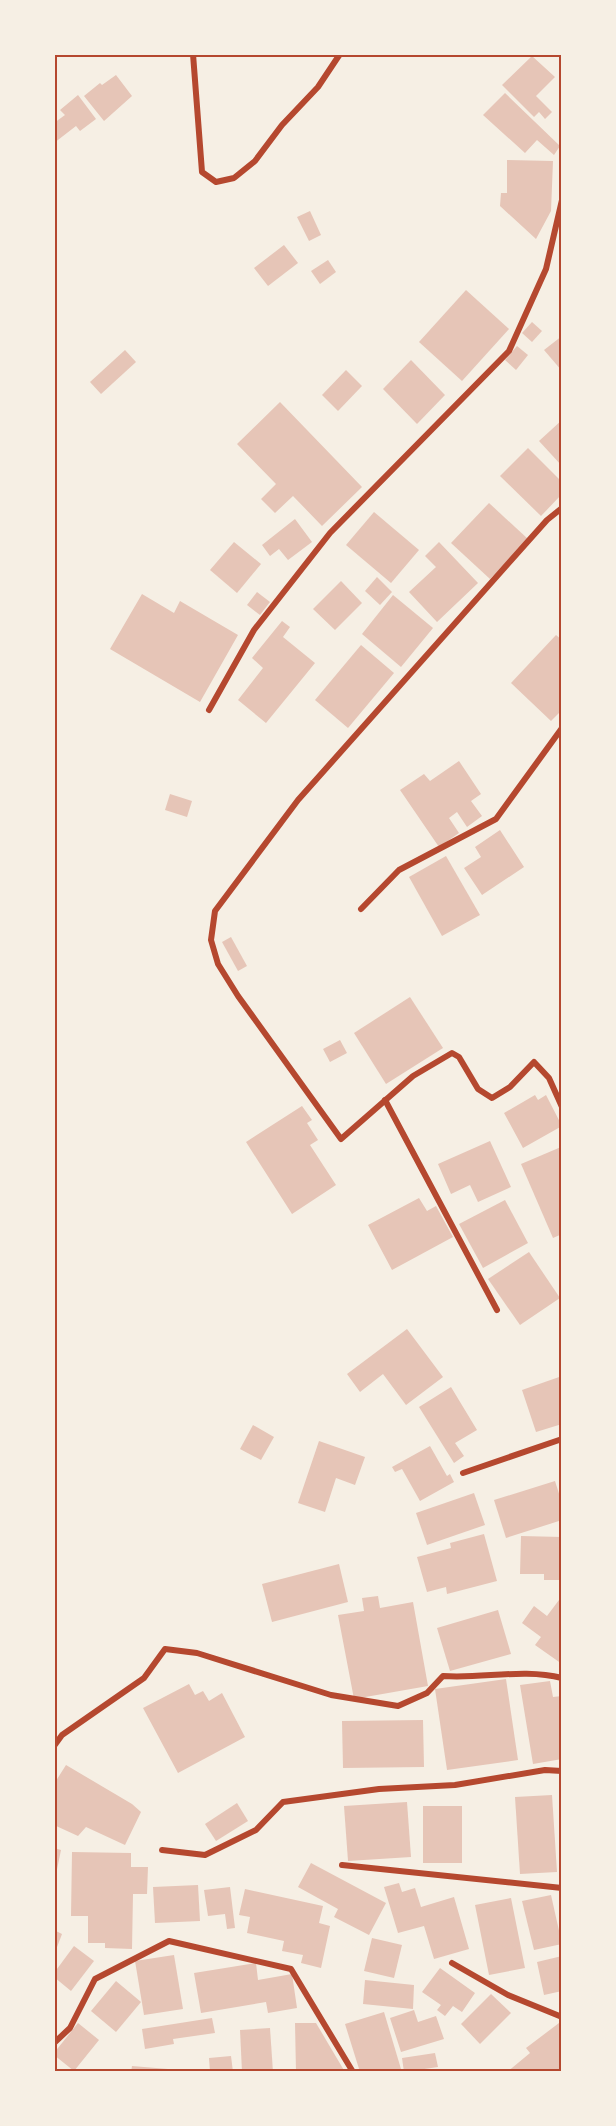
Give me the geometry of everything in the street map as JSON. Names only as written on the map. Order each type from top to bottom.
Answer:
[{"type":"street","points":[[193,54],[202,172],[216,182],[234,178],[255,161],[282,125],[318,87],[340,54]]},
{"type":"street","points":[[209,710],[254,630],[330,533],[509,351],[546,269],[562,200]]},
{"type":"street","points":[[562,508],[547,520],[298,800],[215,911],[212,940],[218,963],[238,996],[341,1139],[412,1076],[452,1053],[459,1057],[478,1089],[492,1098],[510,1088],[534,1062],[549,1078],[562,1107]]},
{"type":"street","points":[[361,909],[399,870],[496,819],[562,728]]},
{"type":"street","points":[[386,1100],[497,1310]]},
{"type":"street","points":[[463,1473],[562,1438]]},
{"type":"street","points":[[54,1746],[62,1735],[144,1678],[165,1649],[197,1653],[331,1695],[398,1706],[427,1693],[443,1676],[542,1673],[562,1678]]},
{"type":"street","points":[[162,1850],[205,1855],[256,1830],[283,1802],[379,1788],[455,1785],[545,1770],[562,1771]]},
{"type":"street","points":[[342,1865],[562,1888]]},
{"type":"street","points":[[54,2043],[70,2028],[95,1979],[169,1941],[291,1969],[353,2072]]},
{"type":"street","points":[[452,1963],[508,1995],[562,2018]]},
{"type":"building","points":[[532,56],[555,77],[536,96],[552,112],[545,119],[539,112],[534,117],[502,85]]},
{"type":"building","points":[[116,75],[132,96],[104,121],[84,96],[100,83],[102,85]]},
{"type":"building","points":[[505,93],[560,146],[554,155],[537,140],[525,153],[483,115]]},
{"type":"building","points":[[78,95],[96,119],[80,131],[76,126],[54,143],[54,123],[65,115],[60,110]]},
{"type":"building","points":[[507,160],[553,161],[551,211],[536,239],[500,206],[501,193],[507,193]]},
{"type":"building","points":[[310,211],[321,235],[309,241],[297,217]]},
{"type":"building","points":[[284,245],[298,263],[268,286],[254,268]]},
{"type":"building","points":[[328,260],[336,272],[320,284],[311,271]]},
{"type":"building","points":[[466,290],[509,329],[462,381],[419,342]]},
{"type":"building","points":[[532,322],[542,331],[532,342],[522,333]]},
{"type":"building","points":[[562,336],[562,371],[544,350]]},
{"type":"building","points":[[517,346],[528,355],[516,370],[505,360]]},
{"type":"building","points":[[125,350],[136,362],[101,394],[90,382]]},
{"type":"building","points":[[411,360],[445,395],[417,424],[383,389]]},
{"type":"building","points":[[346,370],[362,386],[338,411],[322,395]]},
{"type":"building","points":[[280,402],[362,487],[322,526],[293,496],[275,513],[261,499],[276,484],[237,444]]},
{"type":"building","points":[[562,420],[562,466],[539,441]]},
{"type":"building","points":[[528,448],[562,482],[562,494],[541,516],[500,476]]},
{"type":"building","points":[[489,503],[528,539],[490,579],[451,543]]},
{"type":"building","points":[[374,512],[419,550],[391,583],[346,545]]},
{"type":"building","points":[[295,519],[312,542],[288,560],[279,549],[270,556],[262,545]]},
{"type":"building","points":[[234,542],[261,564],[237,593],[210,570]]},
{"type":"building","points":[[439,542],[478,583],[437,622],[409,592],[436,567],[425,556]]},
{"type":"building","points":[[377,577],[392,592],[380,605],[365,591]]},
{"type":"building","points":[[341,581],[362,603],[335,630],[313,609]]},
{"type":"building","points":[[257,592],[270,602],[260,615],[247,605]]},
{"type":"building","points":[[142,594],[174,613],[180,601],[238,635],[200,702],[110,649]]},
{"type":"building","points":[[393,595],[433,628],[401,667],[362,634]]},
{"type":"building","points":[[282,621],[290,627],[283,637],[315,663],[266,723],[238,700],[263,668],[252,658]]},
{"type":"building","points":[[556,635],[562,640],[562,710],[551,721],[511,683]]},
{"type":"building","points":[[361,645],[394,673],[348,728],[315,700]]},
{"type":"building","points":[[459,761],[481,794],[471,801],[482,816],[467,827],[457,812],[449,818],[459,833],[439,847],[400,790],[424,774],[430,781]]},
{"type":"building","points":[[170,794],[192,801],[187,817],[165,810]]},
{"type":"building","points":[[500,830],[524,867],[482,895],[464,868],[481,857],[475,847]]},
{"type":"building","points":[[446,856],[480,915],[442,936],[409,877]]},
{"type":"building","points":[[231,937],[247,966],[238,971],[222,942]]},
{"type":"building","points":[[410,997],[443,1048],[386,1084],[354,1033]]},
{"type":"building","points":[[340,1040],[347,1053],[330,1062],[323,1049]]},
{"type":"building","points":[[535,1095],[538,1100],[546,1095],[562,1126],[523,1148],[504,1113]]},
{"type":"building","points":[[302,1106],[312,1120],[307,1123],[318,1140],[310,1145],[336,1185],[292,1214],[246,1142]]},
{"type":"building","points":[[490,1141],[511,1187],[478,1202],[470,1185],[451,1194],[438,1164]]},
{"type":"building","points":[[561,1147],[562,1234],[553,1238],[521,1164]]},
{"type":"building","points":[[419,1198],[427,1211],[436,1206],[453,1237],[392,1270],[368,1225]]},
{"type":"building","points":[[505,1200],[528,1243],[483,1268],[459,1224]]},
{"type":"building","points":[[529,1252],[560,1298],[520,1325],[488,1279]]},
{"type":"building","points":[[407,1329],[443,1377],[406,1405],[383,1374],[360,1392],[347,1374]]},
{"type":"building","points":[[562,1376],[562,1424],[536,1432],[522,1390]]},
{"type":"building","points":[[451,1387],[477,1430],[455,1443],[464,1456],[454,1463],[419,1407]]},
{"type":"building","points":[[253,1425],[274,1437],[261,1460],[240,1449]]},
{"type":"building","points":[[319,1441],[365,1457],[355,1485],[336,1478],[325,1512],[298,1503]]},
{"type":"building","points":[[430,1446],[447,1476],[450,1474],[454,1482],[420,1501],[402,1469],[395,1472],[392,1467]]},
{"type":"building","points":[[555,1481],[562,1503],[562,1520],[506,1538],[494,1500]]},
{"type":"building","points":[[474,1493],[485,1525],[427,1545],[416,1513]]},
{"type":"building","points":[[484,1534],[497,1581],[447,1594],[446,1587],[427,1592],[417,1557],[451,1548],[450,1543]]},
{"type":"building","points":[[521,1536],[562,1537],[562,1580],[544,1580],[544,1574],[520,1574]]},
{"type":"building","points":[[339,1564],[348,1602],[272,1622],[262,1584]]},
{"type":"building","points":[[378,1596],[380,1608],[413,1602],[428,1686],[354,1699],[338,1615],[364,1611],[362,1598]]},
{"type":"building","points":[[562,1596],[562,1664],[535,1645],[541,1637],[522,1623],[534,1606],[547,1616]]},
{"type":"building","points":[[498,1610],[511,1654],[450,1671],[437,1628]]},
{"type":"building","points":[[506,1679],[518,1760],[447,1770],[435,1689]]},
{"type":"building","points":[[550,1681],[553,1697],[562,1696],[562,1759],[533,1764],[520,1685]]},
{"type":"building","points":[[189,1684],[195,1695],[203,1691],[209,1701],[222,1693],[245,1737],[178,1773],[143,1708]]},
{"type":"building","points":[[423,1720],[424,1767],[343,1768],[342,1721]]},
{"type":"building","points":[[66,1765],[132,1804],[141,1812],[125,1845],[86,1827],[78,1836],[54,1825],[54,1784]]},
{"type":"building","points":[[552,1795],[557,1872],[520,1874],[515,1797]]},
{"type":"building","points":[[407,1802],[411,1857],[348,1861],[344,1806]]},
{"type":"building","points":[[237,1803],[248,1821],[216,1841],[205,1824]]},
{"type":"building","points":[[423,1806],[462,1806],[462,1863],[423,1863]]},
{"type":"building","points":[[54,1848],[61,1850],[55,1879],[54,1879]]},
{"type":"building","points":[[72,1852],[131,1853],[131,1867],[148,1867],[147,1894],[133,1894],[132,1949],[105,1948],[105,1943],[88,1943],[88,1916],[71,1916]]},
{"type":"building","points":[[311,1863],[386,1903],[369,1935],[334,1917],[338,1909],[298,1887]]},
{"type":"building","points":[[399,1883],[402,1892],[415,1888],[421,1907],[454,1897],[469,1949],[434,1959],[424,1926],[398,1933],[384,1887]]},
{"type":"building","points":[[198,1885],[200,1921],[155,1923],[153,1887]]},
{"type":"building","points":[[230,1887],[235,1928],[227,1929],[225,1914],[208,1916],[204,1890]]},
{"type":"building","points":[[245,1889],[323,1906],[319,1923],[330,1926],[321,1968],[301,1963],[303,1955],[282,1951],[284,1941],[247,1933],[250,1917],[239,1915]]},
{"type":"building","points":[[551,1895],[562,1944],[534,1950],[522,1901]]},
{"type":"building","points":[[511,1898],[525,1968],[489,1975],[475,1905]]},
{"type":"building","points":[[54,1930],[62,1934],[54,1955]]},
{"type":"building","points":[[372,1938],[402,1945],[394,1978],[364,1971]]},
{"type":"building","points":[[74,1946],[94,1961],[71,1991],[54,1977],[54,1973]]},
{"type":"building","points":[[174,1955],[183,2009],[144,2015],[135,1961]]},
{"type":"building","points":[[562,1956],[562,1991],[544,1995],[537,1962]]},
{"type":"building","points":[[256,1963],[258,1980],[292,1974],[297,2008],[268,2013],[266,2002],[201,2013],[194,1973]]},
{"type":"building","points":[[440,1968],[475,1993],[462,2012],[453,2006],[445,2016],[437,2010],[441,2005],[422,1992]]},
{"type":"building","points":[[365,1980],[414,1985],[413,2009],[363,2004]]},
{"type":"building","points":[[116,1981],[141,2002],[116,2032],[91,2011]]},
{"type":"building","points":[[491,1994],[511,2013],[480,2044],[461,2024]]},
{"type":"building","points":[[414,2010],[418,2022],[436,2016],[444,2039],[401,2052],[390,2018]]},
{"type":"building","points":[[384,2012],[401,2069],[391,2072],[360,2072],[345,2024]]},
{"type":"building","points":[[212,2018],[215,2033],[173,2039],[174,2044],[145,2049],[142,2029]]},
{"type":"building","points":[[78,2023],[99,2040],[74,2071],[54,2053]]},
{"type":"building","points":[[295,2023],[316,2023],[345,2072],[296,2072]]},
{"type":"building","points":[[559,2023],[562,2028],[562,2072],[507,2072],[530,2053],[526,2048]]},
{"type":"building","points":[[270,2028],[273,2072],[242,2072],[240,2030]]},
{"type":"building","points":[[435,2053],[438,2067],[404,2072],[402,2058]]},
{"type":"building","points":[[231,2056],[233,2072],[210,2072],[209,2058]]},
{"type":"building","points":[[132,2066],[168,2069],[168,2072],[131,2072]]}]
